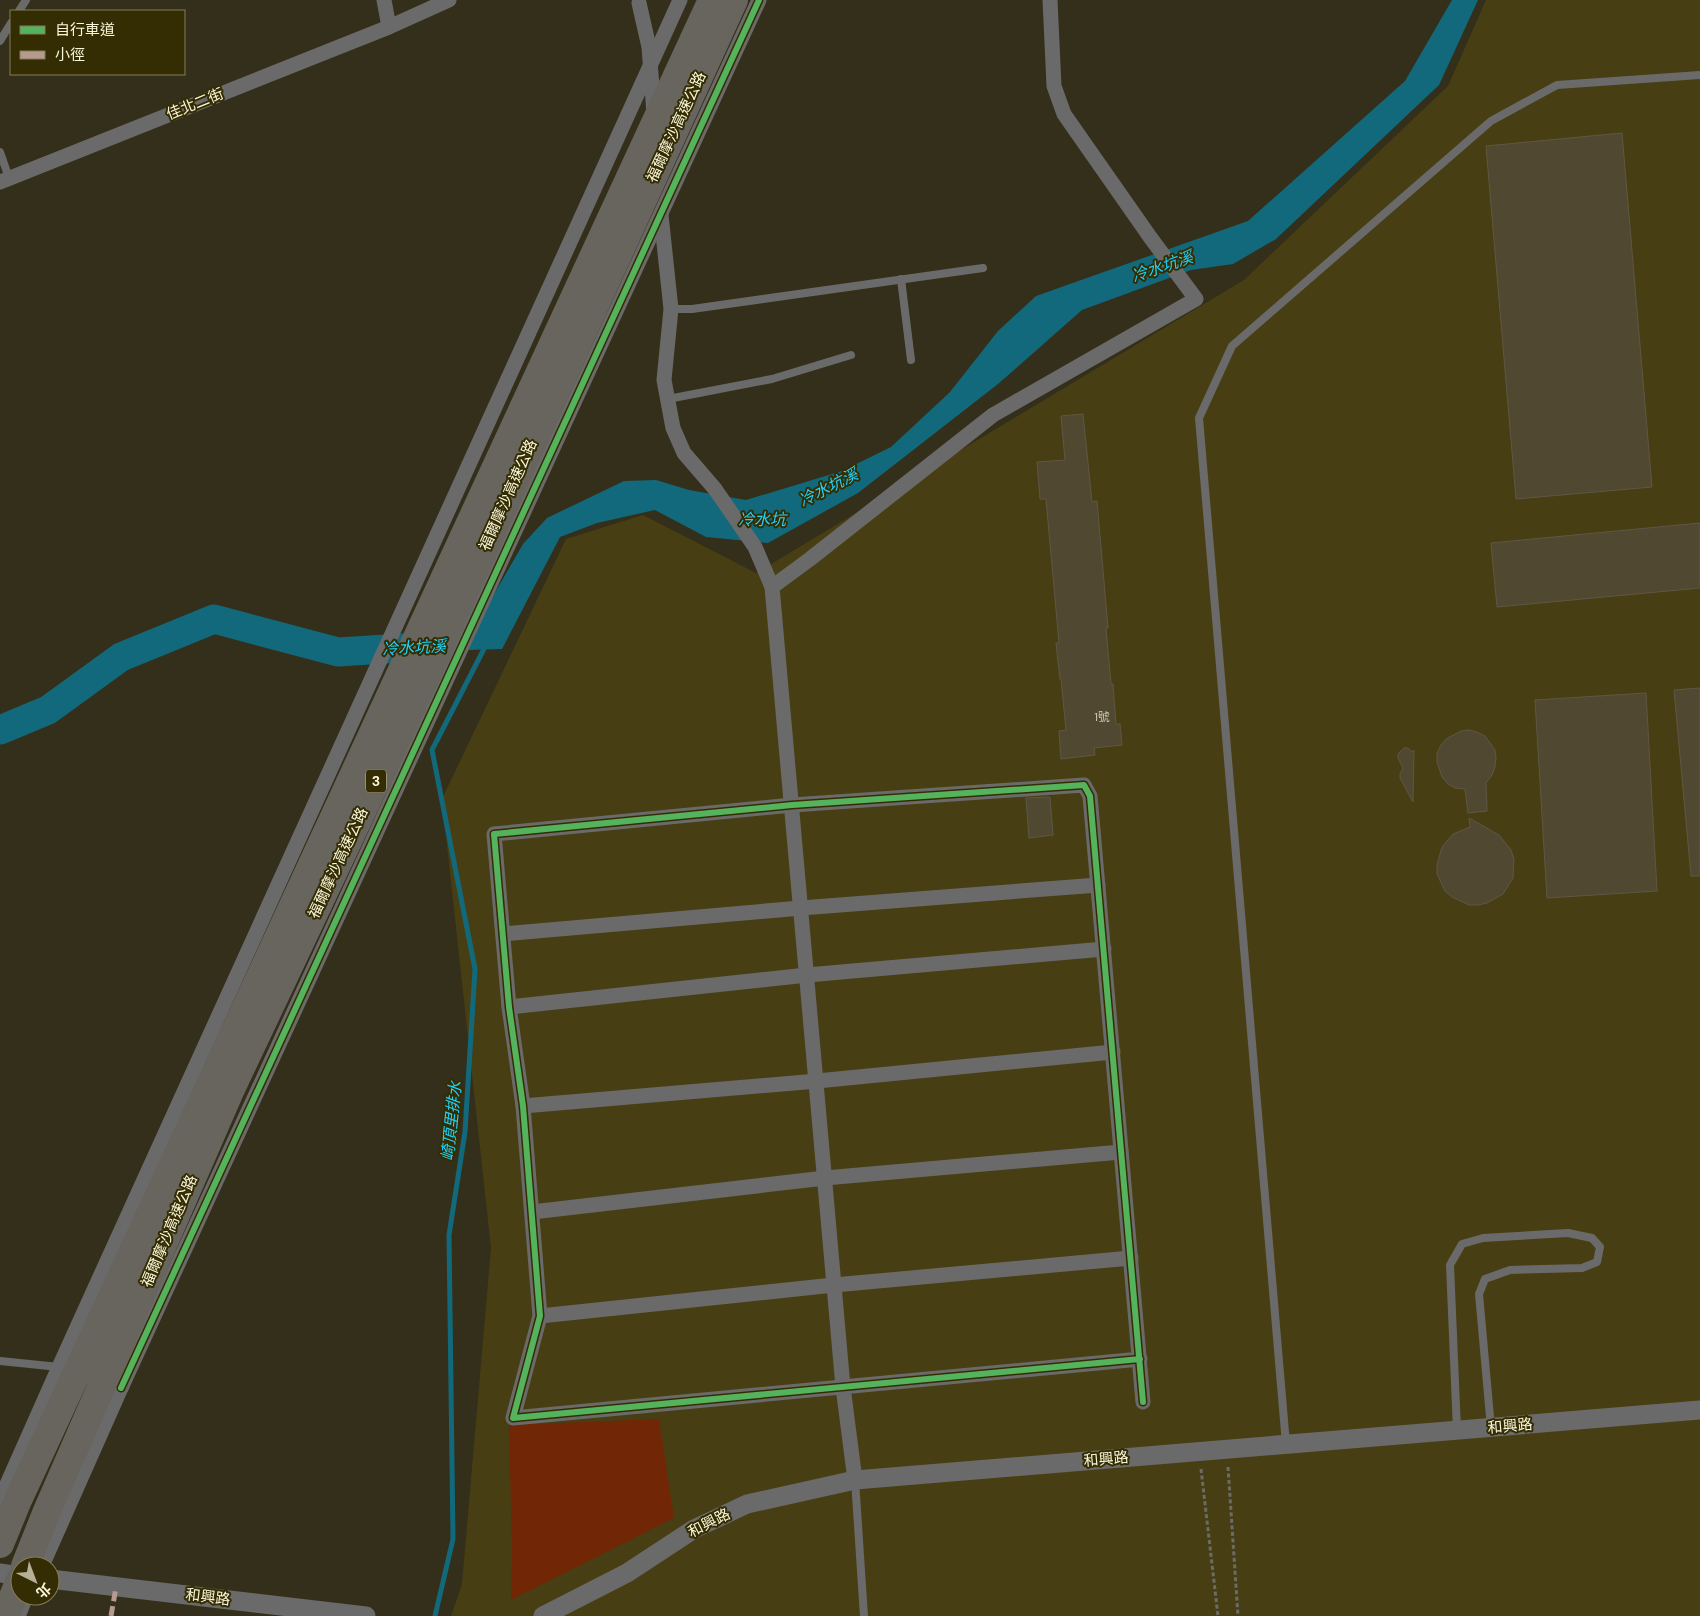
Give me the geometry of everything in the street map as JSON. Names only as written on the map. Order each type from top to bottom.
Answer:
[{"type":"highway","name":"福爾摩沙高速公路","points":[[0,1544],[22,1491],[712,0]]},
{"type":"highway","name":"福爾摩沙高速公路","points":[[30,1556],[55,1493],[231,1089],[428,672],[734,0]]},
{"type":"highway","points":[[5,1616],[10,1604]]},
{"type":"street","points":[[384,0],[390,26]]},
{"type":"street","name":"佳北二街","points":[[5,180],[390,26],[449,0]]},
{"type":"street","points":[[0,1500],[58,1367],[680,0]]},
{"type":"street","points":[[46,1556],[121,1388],[759,0]]},
{"type":"street","points":[[772,587],[993,415],[1196,299],[1064,114],[1054,86],[1050,0]]},
{"type":"street","points":[[640,3],[649,47],[661,213],[671,309],[664,380],[673,428],[684,453],[715,488],[755,547],[772,587],[843,1387],[854,1480]]},
{"type":"street","points":[[570,241],[636,268]]},
{"type":"street","points":[[423,564],[489,589]]},
{"type":"street","points":[[1140,1359],[513,1418],[540,1316],[523,1106],[509,1007],[494,834],[792,805],[1084,785],[1090,796],[1140,1359],[1143,1402]]},
{"type":"street","points":[[282,874],[346,898]]},
{"type":"street","points":[[503,934],[1098,885]]},
{"type":"street","points":[[509,1007],[807,975],[1104,949]]},
{"type":"street","points":[[523,1106],[817,1081],[1112,1052]]},
{"type":"street","points":[[532,1212],[825,1178],[1121,1152]]},
{"type":"street","points":[[540,1316],[1131,1258]]},
{"type":"street","points":[[58,1367],[121,1388]]},
{"type":"street","name":"和興路","points":[[543,1616],[627,1573],[694,1529],[746,1504],[854,1480],[1700,1410]]},
{"type":"street","name":"和興路","points":[[60,1580],[366,1616]]},
{"type":"lane","points":[[0,41],[10,25]]},
{"type":"lane","points":[[1286,1444],[1199,418],[1232,346],[1491,121],[1557,85],[1700,75]]},
{"type":"lane","points":[[0,152],[5,180]]},
{"type":"lane","points":[[671,309],[692,309],[983,268]]},
{"type":"lane","points":[[901,279],[911,360]]},
{"type":"lane","points":[[668,398],[772,379],[851,355]]},
{"type":"lane","points":[[1458,1430],[1450,1265],[1462,1244],[1483,1238],[1568,1232],[1592,1238],[1600,1247],[1597,1262],[1582,1268],[1510,1270],[1485,1279],[1479,1294],[1491,1428]]},
{"type":"lane","points":[[0,1361],[58,1367]]},
{"type":"lane","points":[[854,1480],[864,1616]]},
{"type":"path","points":[[1228,1467],[1238,1616]]},
{"type":"path","points":[[1201,1469],[1218,1616]]},
{"type":"shaded area","points":[[1486,0],[1700,0],[1700,1616],[451,1616],[462,1584],[491,1248],[442,799],[566,539],[643,515],[756,573],[1244,280],[1448,86]]},
{"type":"shaded area","points":[[659,1419],[674,1518],[511,1600],[512,1551],[509,1425]]},
{"type":"water","name":"冷水坑","points":[[1452,0],[1478,0],[1439,85],[1276,239],[1233,264],[1191,270],[1082,310],[998,384],[858,493],[768,543],[706,537],[655,510],[597,523],[560,537],[502,649],[467,650],[474,629],[523,544],[547,518],[624,481],[656,480],[689,490],[746,500],[842,471],[891,447],[950,392],[998,331],[1036,296],[1248,221],[1405,81]]},
{"type":"building","points":[[1622,133],[1652,487],[1516,499],[1486,146]]},
{"type":"building","points":[[1083,414],[1092,502],[1097,501],[1111,684],[1113,684],[1116,724],[1120,724],[1122,745],[1094,748],[1095,755],[1061,759],[1059,731],[1066,730],[1056,643],[1059,643],[1046,499],[1040,499],[1037,462],[1065,460],[1061,416]]},
{"type":"building","points":[[1700,523],[1700,588],[1497,607],[1491,543]]},
{"type":"building","points":[[1700,688],[1700,876],[1691,876],[1674,690]]},
{"type":"building","points":[[1646,693],[1657,891],[1547,898],[1535,700]]},
{"type":"building","points":[[1469,730],[1485,736],[1495,750],[1496,758],[1492,775],[1486,783],[1487,811],[1468,813],[1465,789],[1455,788],[1442,777],[1437,762],[1437,753],[1446,739],[1461,731]]},
{"type":"building","points":[[1404,748],[1408,748],[1412,752],[1414,750],[1413,802],[1400,778],[1403,768],[1398,754]]},
{"type":"building","points":[[1050,797],[1053,835],[1029,838],[1026,798]]},
{"type":"building","points":[[1469,818],[1499,835],[1511,850],[1514,859],[1513,878],[1503,894],[1487,903],[1478,905],[1469,905],[1452,897],[1445,891],[1437,874],[1437,865],[1442,847],[1453,834],[1470,827]]},
{"type":"waterway","name":"冷水坑溪","points":[[0,730],[48,710],[121,657],[214,619],[338,652],[435,646]]},
{"type":"waterway","name":"崎頂里排水","points":[[435,1616],[453,1539],[449,1235],[465,1132],[475,969],[432,750],[486,645]]},
{"type":"marked path","points":[[111,1616],[116,1587]]},
{"type":"cycle path","points":[[121,1388],[759,0]]},
{"type":"cycle path","points":[[1140,1359],[513,1418],[540,1316],[523,1106],[509,1007],[494,834],[792,805],[1084,785],[1090,796],[1124,1175],[1137,1326],[1143,1402]]}]
